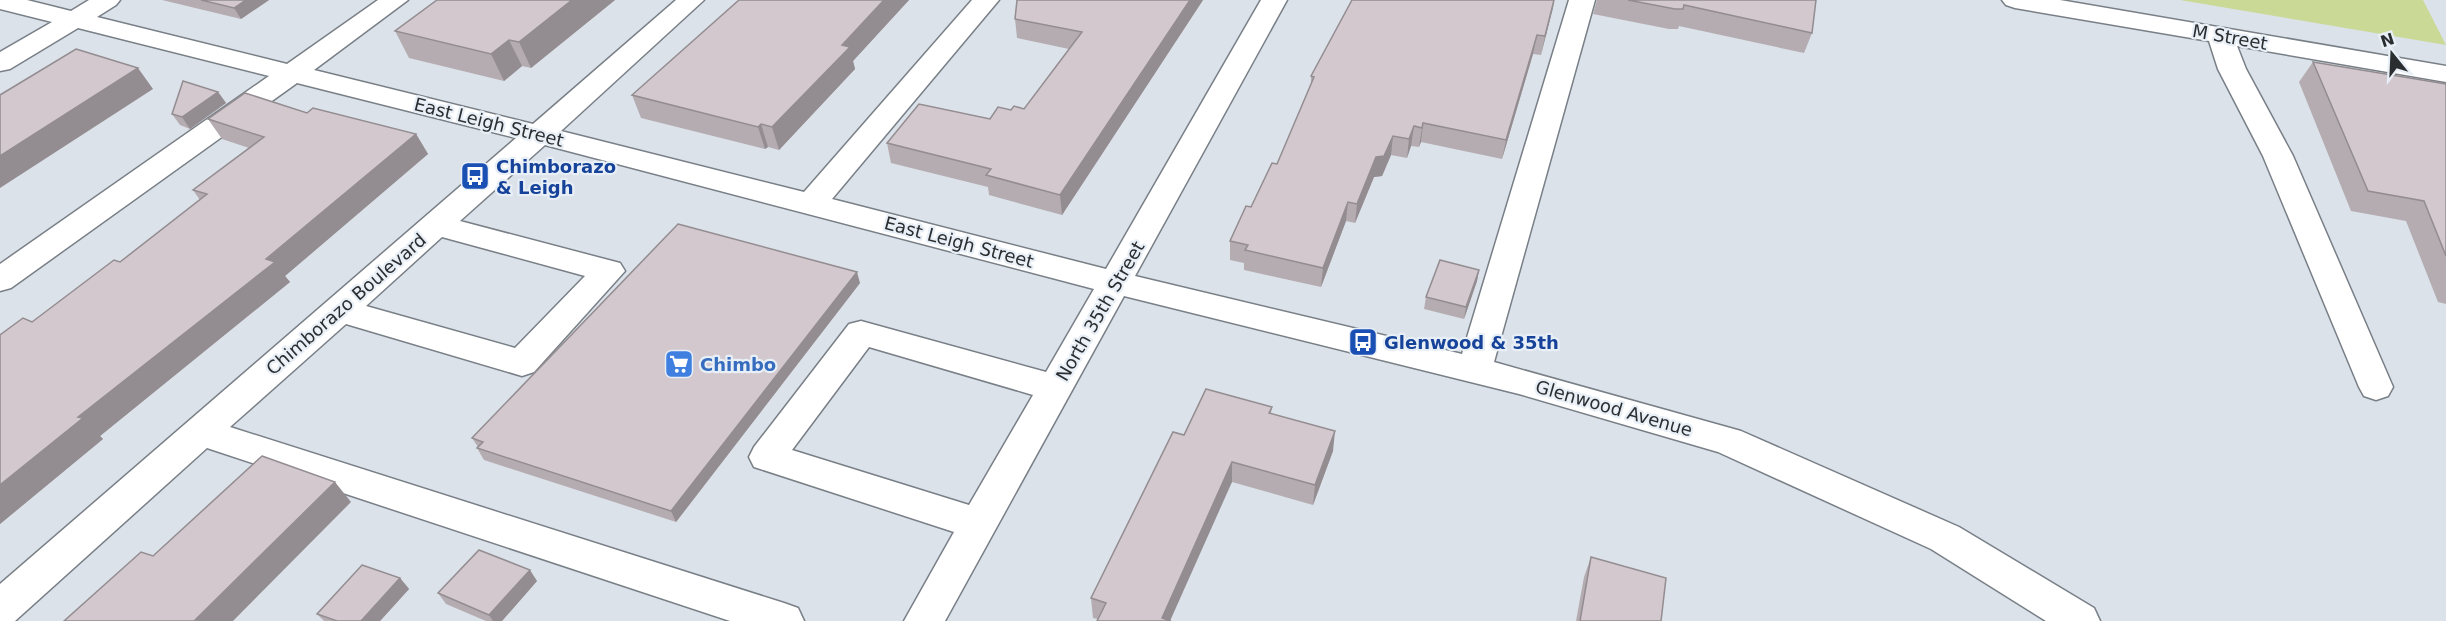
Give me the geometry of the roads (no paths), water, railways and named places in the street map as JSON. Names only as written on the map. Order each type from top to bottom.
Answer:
[{"type":"street","name":"East Leigh Street","points":[[0,0],[1116,283]]},
{"type":"street","points":[[0,63],[107,0]]},
{"type":"street","points":[[0,280],[395,0]]},
{"type":"street","name":"Chimborazo Boulevard","points":[[0,609],[691,0]]},
{"type":"street","points":[[811,204],[986,0]]},
{"type":"street","name":"North 35th Street","points":[[924,621],[1274,0]]},
{"type":"street","points":[[1474,370],[1582,0]]},
{"type":"street","name":"M Street","points":[[2015,0],[2446,74]]},
{"type":"street","points":[[2220,35],[2232,69],[2278,156],[2376,387]]},
{"type":"street","points":[[339,310],[522,363],[609,271],[436,225]]},
{"type":"street","name":"Glenwood Avenue","points":[[1116,283],[1474,370],[1728,441],[1945,538],[2080,621]]},
{"type":"street","points":[[980,524],[766,457],[861,333],[1056,388]]},
{"type":"street","points":[[201,432],[784,621]]},
{"type":"place","name":"Chimborazo & Leigh","points":[[475,176]]},
{"type":"place","name":"Glenwood & 35th","points":[[1363,342]]},
{"type":"place","name":"Chimbo","points":[[679,364]]}]
